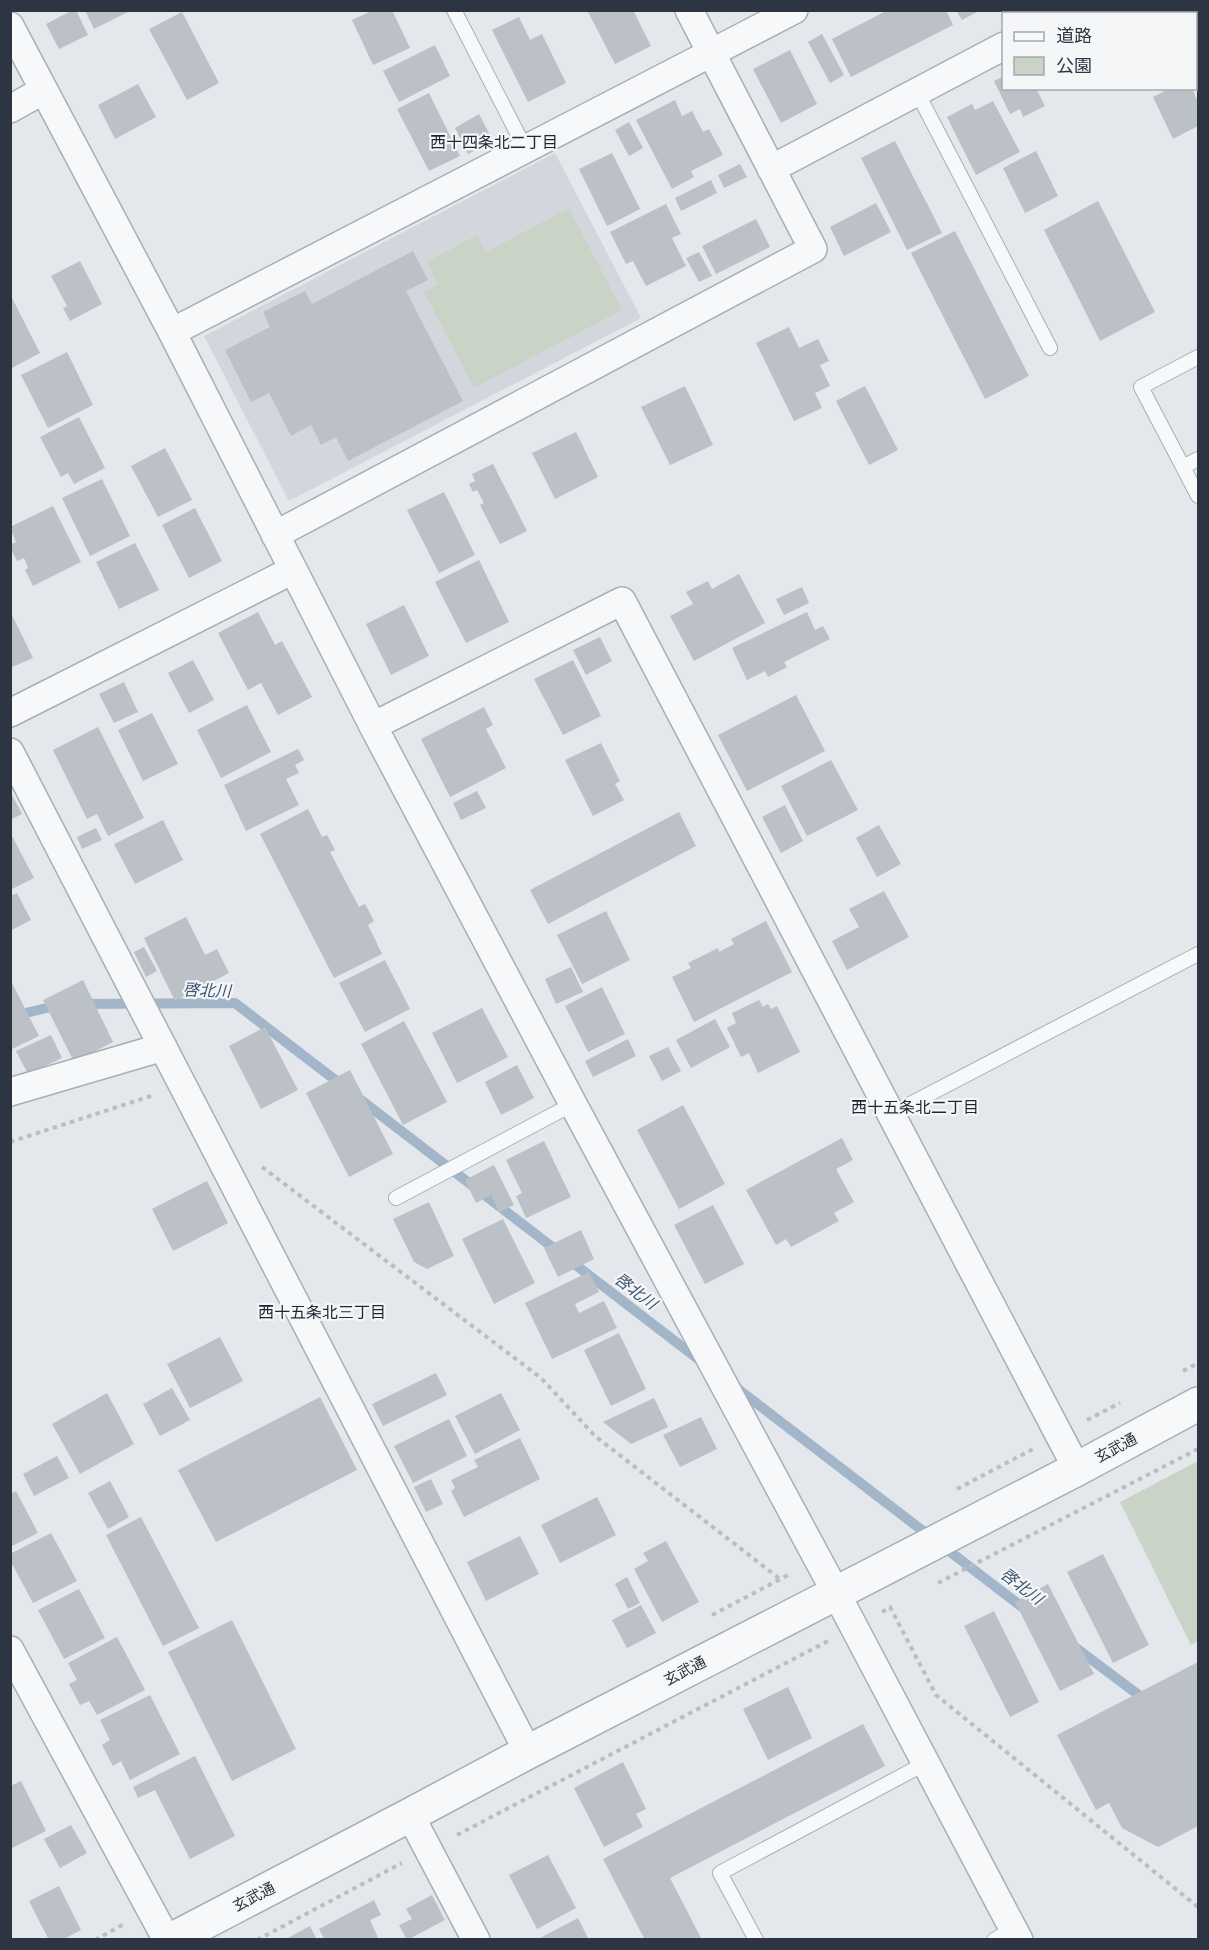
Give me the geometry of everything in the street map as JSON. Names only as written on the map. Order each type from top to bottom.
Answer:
[{"type":"street","points":[[275,535],[813,249],[689,10]]},
{"type":"street","points":[[172,333],[794,10]]},
{"type":"street","points":[[10,26],[172,333],[373,726],[926,1762],[1009,1936]]},
{"type":"street","points":[[771,168],[1002,47]]},
{"type":"street","points":[[10,108],[44,90]]},
{"type":"street","points":[[10,712],[293,570]]},
{"type":"street","points":[[373,726],[622,600],[1077,1469]]},
{"type":"street","points":[[10,752],[528,1752]]},
{"type":"street","points":[[10,1092],[163,1047]]},
{"type":"street","name":"玄武通","points":[[183,1937],[528,1752],[1077,1469],[1198,1404]]},
{"type":"street","points":[[13,1661],[183,1937]]},
{"type":"street","points":[[410,1815],[476,1940]]},
{"type":"lane","points":[[454,10],[526,150]]},
{"type":"lane","points":[[917,92],[1050,348]]},
{"type":"lane","points":[[1198,357],[1141,387],[1198,496]]},
{"type":"lane","points":[[1183,467],[1198,459]]},
{"type":"lane","points":[[891,1114],[1198,954]]},
{"type":"lane","points":[[396,1198],[573,1104]]},
{"type":"lane","points":[[756,1940],[720,1873],[926,1762]]},
{"type":"path","points":[[10,1142],[164,1091]]},
{"type":"path","points":[[218,1153],[237,1148],[541,1378],[595,1436],[780,1579],[819,1561]]},
{"type":"path","points":[[1179,1373],[1198,1363]]},
{"type":"path","points":[[955,1490],[1129,1399]]},
{"type":"path","points":[[933,1586],[1198,1449]]},
{"type":"path","points":[[257,1940],[890,1608],[936,1695],[1198,1907]]},
{"type":"shaded area","points":[[555,153],[641,318],[289,501],[204,336]]},
{"type":"green space","points":[[569,208],[622,310],[474,388],[424,292],[438,284],[427,262],[477,235],[486,252]]},
{"type":"green space","points":[[1198,1461],[1198,1641],[1191,1645],[1120,1502]]},
{"type":"building","points":[[76,10],[88,35],[59,49],[46,24]]},
{"type":"building","points":[[85,10],[132,10],[94,29]]},
{"type":"building","points":[[374,10],[392,10],[410,48],[373,65],[352,20]]},
{"type":"building","points":[[587,10],[633,10],[651,46],[615,64]]},
{"type":"building","points":[[888,10],[946,10],[953,25],[851,77],[832,39]]},
{"type":"building","points":[[956,10],[981,10],[962,20]]},
{"type":"building","points":[[182,12],[219,83],[187,100],[149,29]]},
{"type":"building","points":[[519,17],[530,40],[542,34],[566,83],[528,102],[492,30]]},
{"type":"building","points":[[822,34],[844,75],[830,83],[808,42]]},
{"type":"building","points":[[435,45],[450,76],[399,102],[383,71]]},
{"type":"building","points":[[790,50],[817,104],[781,123],[753,69]]},
{"type":"building","points":[[1002,77],[1002,90],[1037,90],[1045,106],[1023,117],[1020,109],[1010,114],[994,81]]},
{"type":"building","points":[[138,84],[156,117],[115,139],[98,105]]},
{"type":"building","points":[[1167,90],[1193,90],[1198,102],[1198,126],[1173,139],[1153,97]]},
{"type":"building","points":[[429,93],[460,156],[429,171],[397,109]]},
{"type":"building","points":[[675,100],[682,116],[692,111],[703,132],[709,129],[723,155],[691,171],[694,177],[672,189],[636,120]]},
{"type":"building","points":[[993,101],[1020,152],[976,175],[947,117],[972,104],[975,110]]},
{"type":"building","points":[[479,114],[493,141],[468,154],[455,128]]},
{"type":"building","points":[[629,122],[643,148],[629,156],[615,130]]},
{"type":"building","points":[[895,141],[942,233],[907,250],[861,158]]},
{"type":"building","points":[[1036,151],[1058,196],[1025,213],[1003,168]]},
{"type":"building","points":[[612,153],[640,209],[607,226],[579,169]]},
{"type":"building","points":[[740,164],[747,177],[724,188],[718,175]]},
{"type":"building","points":[[711,180],[717,193],[681,211],[675,198]]},
{"type":"building","points":[[1098,201],[1155,312],[1100,341],[1044,230]]},
{"type":"building","points":[[876,203],[891,232],[844,256],[830,227]]},
{"type":"building","points":[[666,204],[681,234],[672,238],[686,266],[646,286],[633,261],[626,264],[610,232]]},
{"type":"building","points":[[756,219],[770,247],[716,274],[702,246]]},
{"type":"building","points":[[955,231],[1029,376],[985,399],[911,253]]},
{"type":"building","points":[[413,251],[428,280],[406,291],[463,401],[348,461],[336,437],[321,445],[311,425],[291,436],[269,393],[251,402],[225,350],[270,327],[263,312],[305,291],[312,304]]},
{"type":"building","points":[[699,252],[712,276],[699,282],[686,258]]},
{"type":"building","points":[[80,261],[102,304],[70,321],[63,308],[67,306],[51,276]]},
{"type":"building","points":[[10,294],[40,353],[10,369]]},
{"type":"building","points":[[789,327],[799,348],[818,339],[829,361],[820,365],[830,386],[815,393],[822,408],[794,421],[756,343]]},
{"type":"building","points":[[67,352],[93,405],[48,428],[21,375]]},
{"type":"building","points":[[685,386],[713,445],[670,465],[641,407]]},
{"type":"building","points":[[865,386],[898,450],[869,465],[836,401]]},
{"type":"building","points":[[79,417],[105,468],[74,484],[68,473],[61,477],[40,437]]},
{"type":"building","points":[[576,432],[598,477],[555,499],[532,453]]},
{"type":"building","points":[[165,448],[192,500],[158,517],[131,466]]},
{"type":"building","points":[[493,464],[527,531],[500,544],[480,505],[484,503],[477,490],[473,492],[469,484],[475,481],[472,474]]},
{"type":"building","points":[[102,479],[130,536],[90,556],[62,498]]},
{"type":"building","points":[[444,492],[475,555],[439,573],[407,510]]},
{"type":"building","points":[[53,506],[81,562],[33,586],[25,570],[28,568],[24,558],[17,561],[10,547],[16,542],[10,527]]},
{"type":"building","points":[[195,508],[222,561],[189,578],[162,525]]},
{"type":"building","points":[[135,543],[159,590],[119,609],[96,562]]},
{"type":"building","points":[[479,560],[509,622],[466,643],[435,582]]},
{"type":"building","points":[[739,574],[765,623],[694,661],[670,616],[693,604],[686,592],[708,581],[712,589]]},
{"type":"building","points":[[802,587],[809,603],[784,615],[776,599]]},
{"type":"building","points":[[404,605],[429,656],[391,675],[366,624]]},
{"type":"building","points":[[10,611],[33,658],[10,668]]},
{"type":"building","points":[[258,612],[275,645],[282,641],[312,697],[278,715],[261,683],[248,690],[218,633]]},
{"type":"building","points":[[807,612],[815,630],[823,626],[830,639],[784,662],[787,667],[768,677],[765,671],[747,680],[732,648]]},
{"type":"building","points":[[600,637],[612,661],[586,675],[573,650]]},
{"type":"building","points":[[193,660],[214,700],[189,713],[168,673]]},
{"type":"building","points":[[573,660],[601,716],[563,735],[534,679]]},
{"type":"building","points":[[124,682],[138,712],[114,723],[99,694]]},
{"type":"building","points":[[796,695],[825,751],[747,791],[718,735]]},
{"type":"building","points":[[247,705],[271,752],[221,778],[197,730]]},
{"type":"building","points":[[484,707],[493,725],[486,729],[506,768],[450,797],[421,739]]},
{"type":"building","points":[[152,713],[178,764],[143,781],[118,730]]},
{"type":"building","points":[[98,727],[144,818],[108,836],[97,814],[87,819],[53,750]]},
{"type":"building","points":[[601,743],[620,781],[615,784],[624,800],[593,816],[565,760]]},
{"type":"building","points":[[298,749],[304,760],[295,765],[299,773],[286,779],[299,805],[246,831],[224,785]]},
{"type":"building","points":[[831,760],[858,810],[807,836],[781,786]]},
{"type":"building","points":[[10,791],[22,814],[10,820]]},
{"type":"building","points":[[477,791],[486,808],[461,820],[453,803]]},
{"type":"building","points":[[785,805],[803,841],[781,853],[762,817]]},
{"type":"building","points":[[308,809],[322,837],[327,835],[335,850],[330,852],[359,907],[365,904],[374,921],[368,925],[382,954],[334,978],[260,834]]},
{"type":"building","points":[[679,812],[696,846],[548,924],[530,890]]},
{"type":"building","points":[[163,820],[183,860],[135,884],[114,844]]},
{"type":"building","points":[[879,825],[901,864],[877,877],[856,838]]},
{"type":"building","points":[[96,828],[102,840],[82,849],[77,837]]},
{"type":"building","points":[[10,832],[34,878],[10,890]]},
{"type":"building","points":[[884,891],[909,937],[847,970],[832,941],[859,927],[849,909]]},
{"type":"building","points":[[17,893],[31,920],[10,931],[10,896]]},
{"type":"building","points":[[606,911],[630,960],[582,984],[557,935]]},
{"type":"building","points":[[186,917],[205,955],[217,949],[229,973],[175,1001],[144,938]]},
{"type":"building","points":[[766,921],[792,972],[694,1022],[672,977],[691,968],[688,963],[718,948],[719,952],[734,944],[731,939]]},
{"type":"building","points":[[144,947],[157,971],[146,977],[134,952]]},
{"type":"building","points":[[385,960],[410,1009],[365,1032],[339,983]]},
{"type":"building","points":[[571,967],[583,992],[556,1004],[545,979]]},
{"type":"building","points":[[10,979],[39,1036],[10,1050]]},
{"type":"building","points":[[83,980],[113,1042],[74,1062],[43,1000]]},
{"type":"building","points":[[602,987],[625,1034],[588,1052],[565,1006]]},
{"type":"building","points":[[759,1000],[763,1007],[768,1004],[771,1009],[777,1006],[800,1052],[758,1073],[749,1053],[741,1057],[727,1028],[736,1023],[732,1013]]},
{"type":"building","points":[[482,1008],[508,1057],[457,1083],[432,1033]]},
{"type":"building","points":[[715,1019],[730,1047],[691,1068],[676,1040]]},
{"type":"building","points":[[404,1021],[447,1102],[403,1125],[361,1044]]},
{"type":"building","points":[[265,1027],[298,1090],[261,1109],[229,1046]]},
{"type":"building","points":[[51,1035],[62,1058],[28,1074],[16,1051]]},
{"type":"building","points":[[628,1039],[636,1056],[593,1077],[585,1061]]},
{"type":"building","points":[[668,1047],[681,1071],[662,1081],[649,1056]]},
{"type":"building","points":[[517,1065],[534,1098],[501,1115],[485,1082]]},
{"type":"building","points":[[350,1070],[393,1154],[349,1177],[306,1093]]},
{"type":"building","points":[[683,1105],[725,1184],[679,1209],[637,1130]]},
{"type":"building","points":[[842,1138],[853,1160],[836,1169],[854,1202],[834,1213],[839,1221],[791,1247],[786,1239],[776,1245],[746,1190]]},
{"type":"building","points":[[544,1141],[571,1197],[526,1218],[516,1196],[522,1193],[506,1160]]},
{"type":"building","points":[[494,1165],[514,1205],[499,1212],[491,1195],[476,1203],[465,1180]]},
{"type":"building","points":[[207,1181],[228,1223],[173,1251],[152,1209]]},
{"type":"building","points":[[429,1202],[454,1256],[427,1269],[414,1262],[393,1219]]},
{"type":"building","points":[[713,1205],[744,1264],[705,1284],[674,1225]]},
{"type":"building","points":[[503,1219],[535,1283],[494,1304],[462,1239]]},
{"type":"building","points":[[581,1230],[594,1259],[558,1277],[544,1248]]},
{"type":"building","points":[[589,1272],[599,1292],[575,1304],[579,1313],[604,1301],[617,1328],[552,1359],[525,1303]]},
{"type":"building","points":[[619,1333],[646,1389],[611,1406],[584,1350]]},
{"type":"building","points":[[220,1337],[243,1381],[190,1408],[167,1364]]},
{"type":"building","points":[[436,1373],[447,1395],[383,1426],[372,1404]]},
{"type":"building","points":[[172,1388],[190,1420],[160,1436],[143,1404]]},
{"type":"building","points":[[107,1393],[134,1444],[80,1474],[52,1424]]},
{"type":"building","points":[[501,1393],[520,1430],[475,1454],[455,1416]]},
{"type":"building","points":[[320,1397],[357,1470],[216,1542],[178,1470]]},
{"type":"building","points":[[654,1398],[668,1427],[631,1444],[603,1422]]},
{"type":"building","points":[[701,1417],[717,1449],[680,1467],[663,1435]]},
{"type":"building","points":[[449,1419],[467,1456],[413,1483],[394,1446]]},
{"type":"building","points":[[520,1438],[540,1479],[464,1517],[451,1491],[455,1488],[451,1480],[478,1467],[474,1460]]},
{"type":"building","points":[[57,1456],[69,1478],[34,1496],[23,1474]]},
{"type":"building","points":[[431,1479],[443,1504],[426,1512],[414,1487]]},
{"type":"building","points":[[110,1481],[129,1517],[108,1529],[88,1493]]},
{"type":"building","points":[[16,1491],[38,1533],[10,1547],[10,1494]]},
{"type":"building","points":[[597,1497],[616,1535],[560,1563],[541,1525]]},
{"type":"building","points":[[141,1517],[199,1628],[163,1646],[106,1535]]},
{"type":"building","points":[[51,1533],[77,1581],[33,1603],[10,1560],[10,1554]]},
{"type":"building","points":[[520,1536],[539,1574],[486,1601],[467,1562]]},
{"type":"building","points":[[666,1541],[699,1602],[662,1622],[634,1569],[648,1561],[643,1553]]},
{"type":"building","points":[[1103,1554],[1149,1645],[1113,1663],[1067,1572]]},
{"type":"building","points":[[627,1577],[640,1603],[628,1609],[615,1584]]},
{"type":"building","points":[[1048,1584],[1094,1674],[1060,1691],[1015,1602]]},
{"type":"building","points":[[79,1589],[105,1638],[64,1659],[38,1610]]},
{"type":"building","points":[[641,1605],[656,1633],[627,1648],[612,1620]]},
{"type":"building","points":[[994,1611],[1039,1702],[1010,1717],[964,1626]]},
{"type":"building","points":[[232,1620],[296,1749],[232,1781],[168,1652]]},
{"type":"building","points":[[117,1637],[145,1690],[97,1715],[89,1701],[80,1705],[69,1684],[77,1680],[68,1663]]},
{"type":"building","points":[[1198,1662],[1198,1826],[1158,1847],[1122,1828],[1109,1803],[1096,1810],[1057,1735]]},
{"type":"building","points":[[788,1687],[812,1738],[768,1760],[743,1709]]},
{"type":"building","points":[[150,1695],[180,1754],[130,1780],[121,1761],[113,1766],[102,1745],[110,1740],[100,1720]]},
{"type":"building","points":[[863,1724],[885,1766],[670,1878],[702,1940],[645,1940],[603,1859]]},
{"type":"building","points":[[195,1756],[235,1836],[190,1859],[155,1790],[138,1798],[133,1787]]},
{"type":"building","points":[[623,1762],[646,1809],[636,1814],[643,1827],[604,1847],[574,1788]]},
{"type":"building","points":[[21,1781],[46,1831],[10,1849],[10,1786]]},
{"type":"building","points":[[71,1825],[87,1853],[60,1868],[44,1839]]},
{"type":"building","points":[[548,1855],[576,1908],[537,1929],[509,1875]]},
{"type":"building","points":[[59,1886],[81,1930],[62,1940],[49,1940],[29,1901]]},
{"type":"building","points":[[432,1895],[445,1920],[407,1940],[399,1925],[412,1919],[406,1909]]},
{"type":"building","points":[[374,1900],[381,1915],[370,1920],[379,1940],[325,1940],[319,1929]]},
{"type":"building","points":[[578,1918],[589,1940],[541,1940],[540,1938]]},
{"type":"building","points":[[310,1926],[317,1940],[284,1940]]},
{"type":"waterway","name":"啓北川","points":[[80,1004],[235,1003],[343,1086]]},
{"type":"waterway","name":"啓北川","points":[[13,1016],[59,1005]]},
{"type":"waterway","name":"啓北川","points":[[357,1097],[702,1362]]},
{"type":"waterway","name":"啓北川","points":[[734,1386],[1026,1610]]},
{"type":"waterway","name":"啓北川","points":[[1072,1645],[1148,1702]]},
{"type":"district","name":"西十四条北二丁目","points":[[494,142]]},
{"type":"district","name":"西十五条北二丁目","points":[[915,1107]]},
{"type":"district","name":"西十五条北三丁目","points":[[322,1312]]}]
